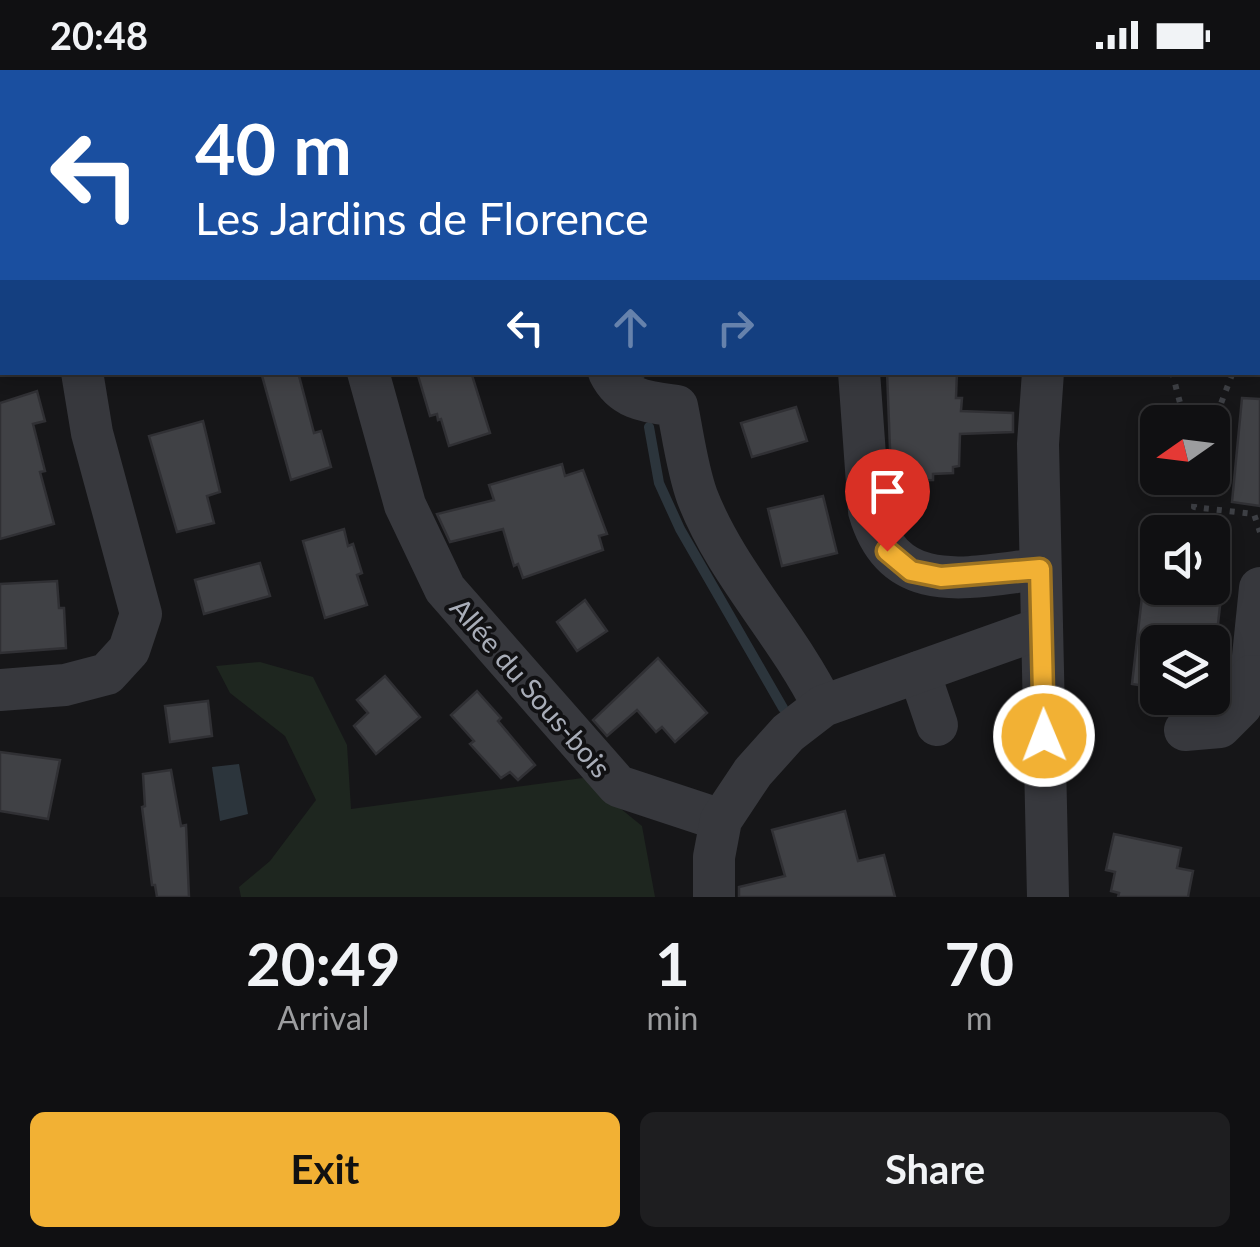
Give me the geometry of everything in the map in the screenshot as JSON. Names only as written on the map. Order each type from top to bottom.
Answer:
[{"type":"street","points":[[0,690],[65,686],[107,674],[129,650],[140,614],[92,433],[82,375]]},
{"type":"street","name":"Allée du Sous-bois","points":[[369,375],[404,505],[444,589],[618,786],[721,820]]},
{"type":"street","points":[[610,375],[615,384],[638,401],[677,406],[697,495],[729,557],[804,667],[823,706]]},
{"type":"street","points":[[858,375],[869,511],[887,551],[911,571],[941,577],[1040,569]]},
{"type":"street","points":[[1043,375],[1038,444],[1048,897]]},
{"type":"street","points":[[1185,730],[1220,727],[1241,706],[1256,676],[1260,588]]},
{"type":"street","points":[[714,897],[714,857],[721,820],[753,772],[788,734],[823,706],[1042,628]]},
{"type":"street","points":[[914,674],[938,724]]},
{"type":"path","points":[[1173,375],[1181,405]]},
{"type":"path","points":[[1220,405],[1232,375]]},
{"type":"path","points":[[1195,495],[1194,507],[1254,514],[1260,532]]},
{"type":"shaded area","points":[[260,662],[313,677],[347,745],[351,809],[583,778],[642,826],[655,897],[241,897],[239,887],[270,861],[316,800],[285,736],[230,693],[216,666]]},
{"type":"shaded area","points":[[239,764],[248,814],[220,821],[212,767]]},
{"type":"building","points":[[262,375],[299,375],[314,433],[321,431],[331,467],[291,480]]},
{"type":"building","points":[[418,375],[472,375],[490,433],[449,446],[441,419],[437,414],[430,416]]},
{"type":"building","points":[[887,375],[957,375],[956,398],[962,398],[961,411],[1013,413],[1013,432],[960,434],[959,466],[953,467],[953,473],[933,474],[933,480],[898,481],[898,474],[891,474]]},
{"type":"building","points":[[37,391],[45,421],[33,424],[45,471],[40,472],[54,524],[0,539],[0,403]]},
{"type":"building","points":[[1242,398],[1260,399],[1260,506],[1232,502]]},
{"type":"building","points":[[796,407],[807,441],[752,457],[741,423]]},
{"type":"building","points":[[203,421],[220,492],[207,496],[214,523],[177,532],[149,436]]},
{"type":"building","points":[[562,464],[565,476],[583,470],[607,534],[599,536],[603,550],[523,578],[518,564],[514,566],[503,529],[450,542],[437,514],[494,500],[489,485]]},
{"type":"building","points":[[823,496],[837,553],[782,566],[768,509]]},
{"type":"building","points":[[344,529],[362,573],[357,575],[367,605],[325,618],[303,541]]},
{"type":"building","points":[[260,563],[270,596],[204,614],[195,580]]},
{"type":"building","points":[[57,581],[59,608],[64,608],[66,648],[0,653],[0,584]]},
{"type":"building","points":[[585,600],[607,631],[577,651],[557,622]]},
{"type":"building","points":[[1141,605],[1220,605],[1218,625],[1140,625],[1140,685],[1132,684]]},
{"type":"building","points":[[658,658],[707,713],[675,742],[662,727],[656,732],[637,710],[607,736],[593,720]]},
{"type":"building","points":[[385,676],[420,717],[376,754],[354,726],[368,713],[357,700]]},
{"type":"building","points":[[477,691],[535,765],[518,780],[510,772],[501,778],[470,744],[474,741],[451,715]]},
{"type":"building","points":[[208,701],[212,736],[170,742],[165,706]]},
{"type":"building","points":[[0,752],[60,760],[48,819],[0,811]]},
{"type":"building","points":[[171,770],[181,826],[186,825],[189,897],[157,897],[152,885],[142,807],[143,774]]},
{"type":"building","points":[[845,811],[858,861],[884,855],[895,897],[739,897],[739,887],[785,876],[772,830]]},
{"type":"building","points":[[1114,834],[1181,848],[1177,868],[1193,871],[1188,897],[1118,897],[1119,893],[1111,891],[1115,872],[1106,870]]},
{"type":"waterway","points":[[649,427],[659,483],[680,529],[783,708]]},
{"type":"route","points":[[887,551],[911,571],[941,577],[1040,569],[1044,736]]}]
